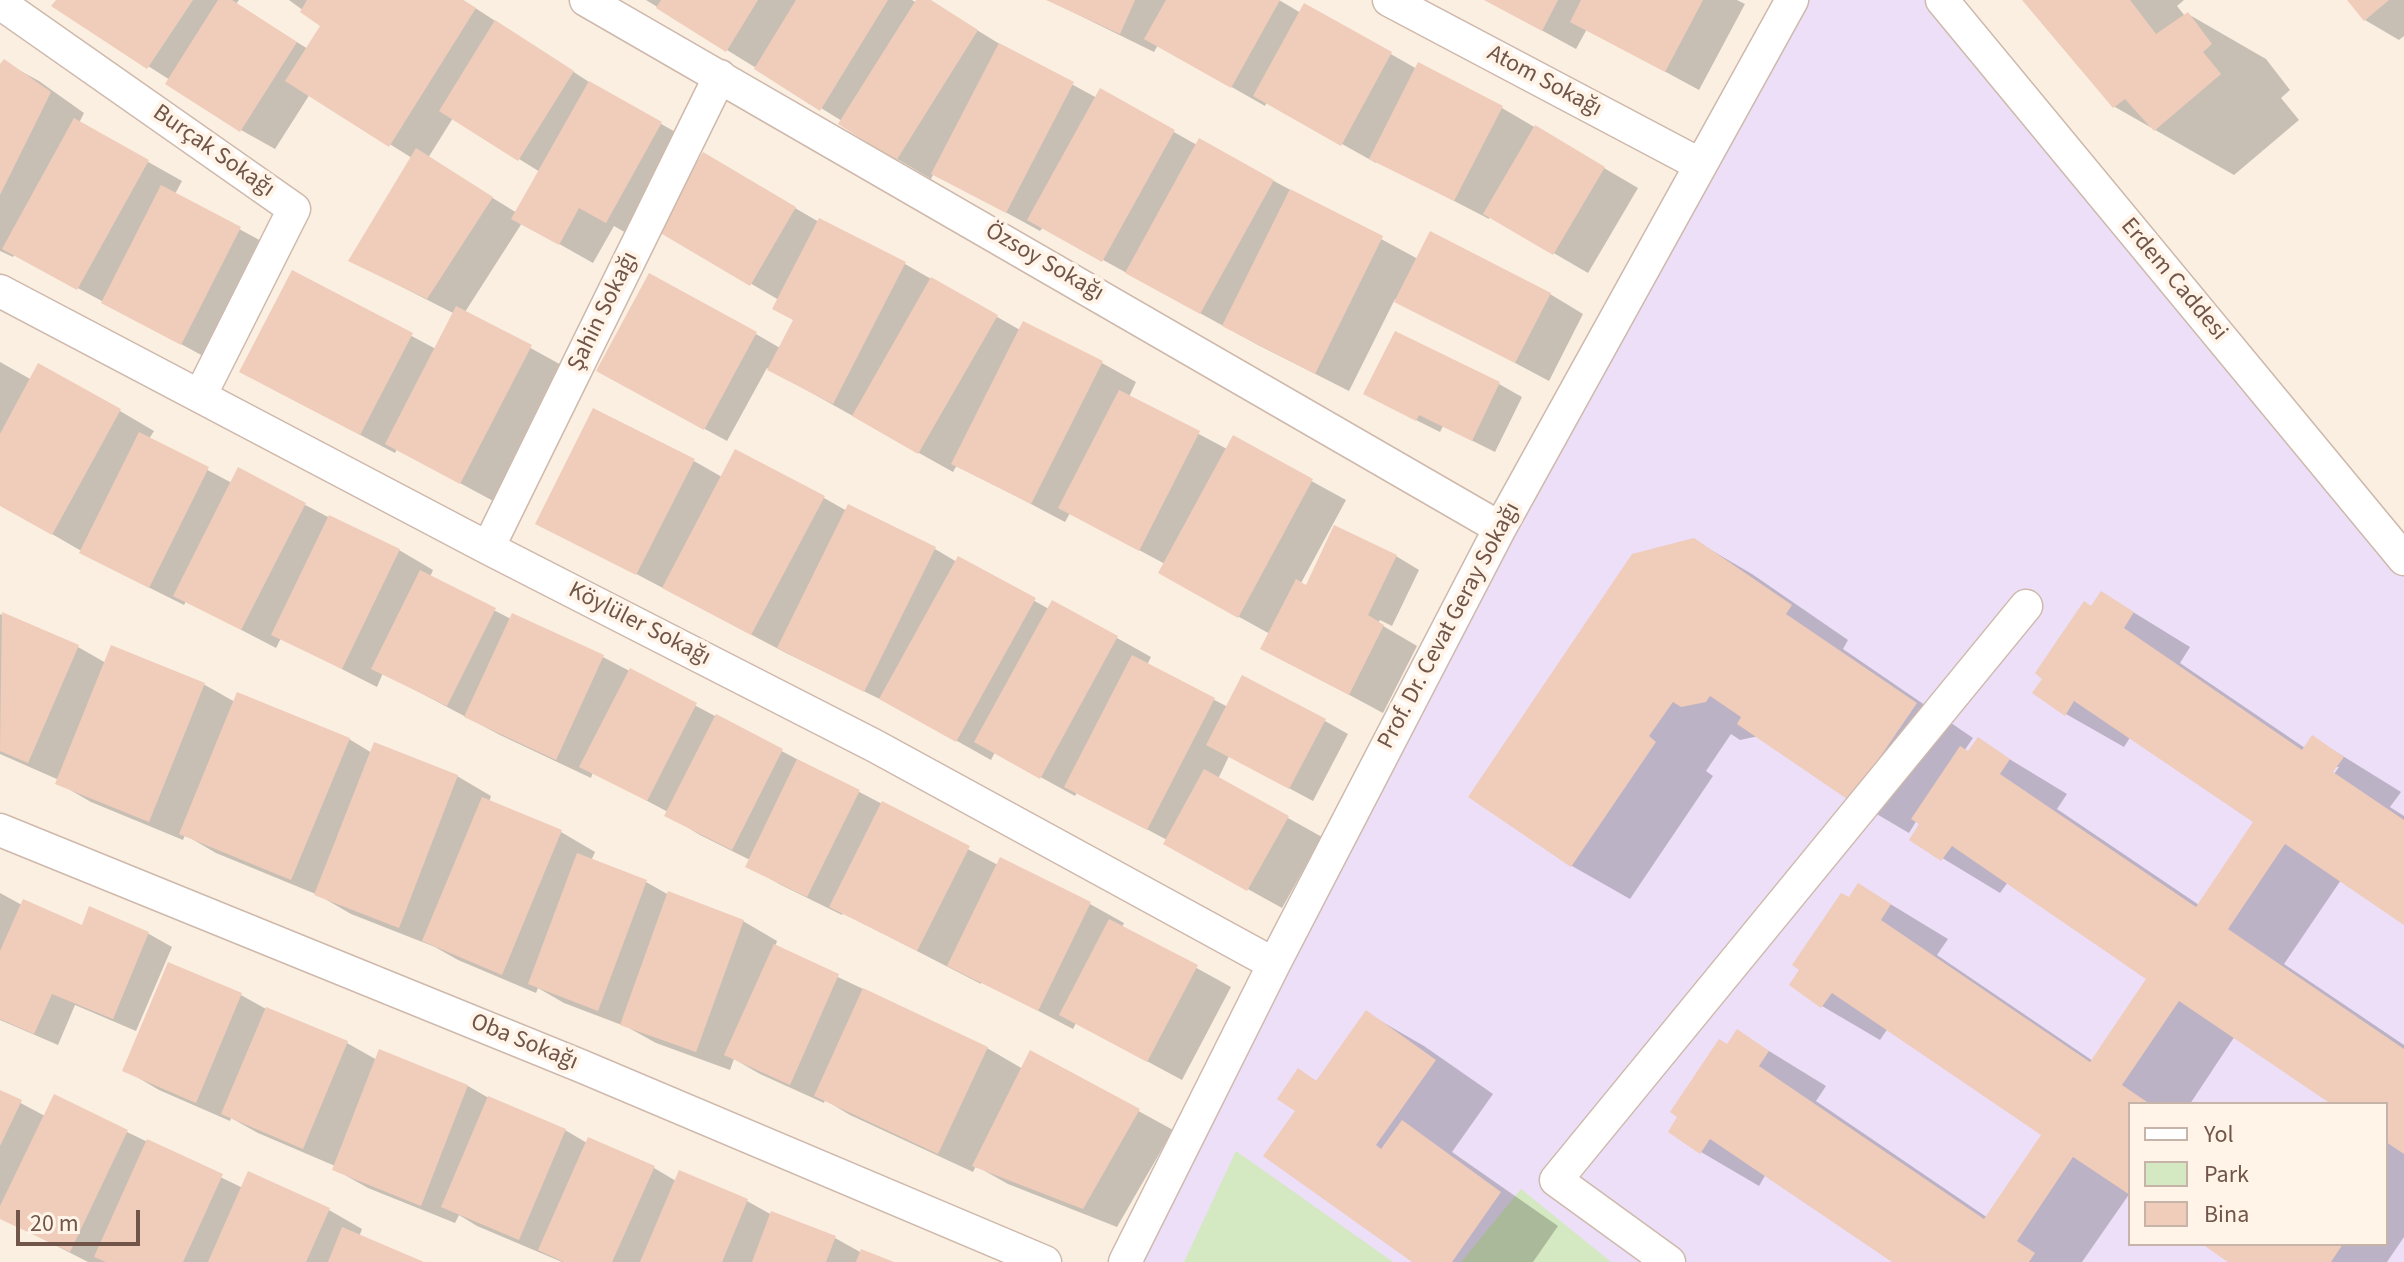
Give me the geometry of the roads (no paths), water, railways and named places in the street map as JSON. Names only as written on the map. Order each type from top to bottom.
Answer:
[{"type":"street","name":"Özsoy Sokağı","points":[[586,0],[1500,528]]},
{"type":"street","name":"Atom Sokağı","points":[[1389,0],[1699,164]]},
{"type":"street","name":"Prof. Dr. Cevat Geray Sokağı","points":[[1125,1262],[1274,964],[1500,528],[1792,0]]},
{"type":"street","name":"Erdem Caddesi","points":[[1942,0],[2404,559]]},
{"type":"street","name":"Burçak Sokağı","points":[[0,3],[294,209],[200,396]]},
{"type":"street","name":"Şahin Sokağı","points":[[488,548],[720,76]]},
{"type":"street","name":"Köylüler Sokağı","points":[[0,291],[488,548],[875,746],[1274,964]]},
{"type":"street","points":[[1669,1262],[1556,1180],[2026,606]]},
{"type":"street","name":"Oba Sokağı","points":[[0,830],[581,1066],[1045,1262]]}]
